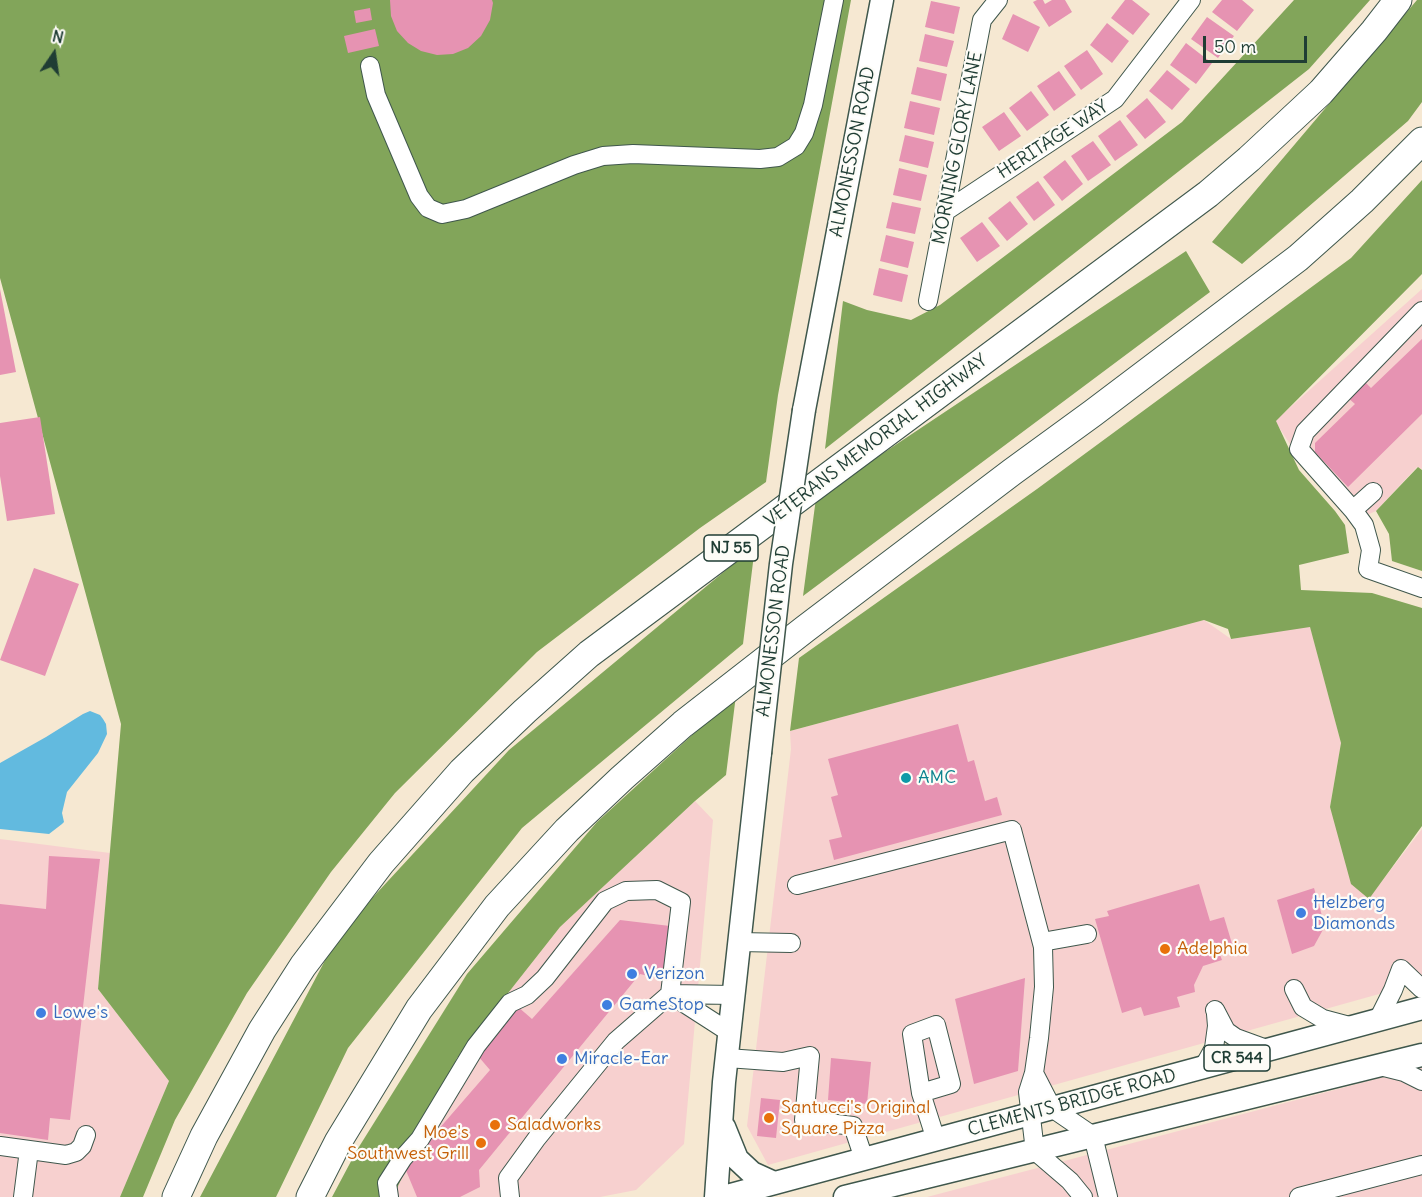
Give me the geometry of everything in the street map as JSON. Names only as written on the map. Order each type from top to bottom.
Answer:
[{"type":"highway","name":"VETERANS MEMORIAL HIGHWAY","points":[[176,1197],[209,1126],[262,1030],[303,966],[381,863],[462,771],[589,654],[1208,194],[1321,92],[1398,0]]},
{"type":"highway","points":[[310,1197],[344,1133],[419,1009],[497,906],[567,830],[614,785],[683,724],[787,642],[1298,258],[1362,201],[1422,141]]},
{"type":"main road","name":"ALMONESSON ROAD","points":[[716,1197],[738,942],[781,564],[804,410],[882,0]]},
{"type":"main road","name":"CLEMENTS BRIDGE ROAD","points":[[723,1197],[1422,1008]]},
{"type":"main road","name":"CLEMENTS BRIDGE ROAD","points":[[846,1197],[1422,1055]]},
{"type":"main road","points":[[721,1122],[737,1160],[752,1173],[774,1183]]},
{"type":"street","points":[[370,66],[376,95],[419,196],[428,208],[442,213],[466,209],[574,165],[603,156],[633,154],[760,159],[778,157],[796,146],[804,133],[813,105],[834,0]]},
{"type":"street","name":"MORNING GLORY LANE","points":[[928,301],[982,20],[998,0]]},
{"type":"street","name":"HERITAGE WAY","points":[[946,211],[1115,99],[1191,0]]},
{"type":"street","points":[[1422,311],[1305,432],[1299,449],[1364,525],[1371,550],[1368,569],[1422,588]]},
{"type":"street","points":[[1353,510],[1373,492]]},
{"type":"street","points":[[797,885],[1012,830],[1042,942],[1044,987],[1034,1073],[1041,1111],[1035,1150],[1070,1181],[1083,1197]]},
{"type":"street","points":[[388,1197],[387,1183],[403,1158],[420,1139],[476,1046],[510,1003],[527,995],[545,978],[605,901],[626,891],[657,890],[681,902],[670,994]]},
{"type":"street","points":[[1042,942],[1088,934]]},
{"type":"street","points":[[738,942],[791,943]]},
{"type":"street","points":[[1377,1020],[1401,969],[1422,989]]},
{"type":"street","points":[[1294,989],[1303,1007],[1323,1019],[1353,1027]]},
{"type":"street","points":[[510,1197],[508,1178],[537,1138],[616,1041],[670,994],[733,995]]},
{"type":"street","points":[[670,994],[729,1032]]},
{"type":"street","points":[[1203,1068],[1214,1048],[1217,1026],[1215,1010],[1226,1031],[1236,1038],[1269,1050]]},
{"type":"street","points":[[727,1058],[783,1062],[810,1056],[804,1120],[853,1126],[864,1159]]},
{"type":"street","points":[[1380,1066],[1404,1072],[1422,1081]]},
{"type":"street","points":[[921,1093],[936,1140]]},
{"type":"street","points":[[1041,1111],[1093,1136],[1108,1197]]},
{"type":"street","points":[[0,1146],[66,1155],[76,1152],[82,1146],[86,1135]]},
{"type":"street","points":[[23,1197],[29,1150]]},
{"type":"street","points":[[1305,1196],[1422,1165]]},
{"type":"shaded area","points":[[1422,289],[1422,469],[1417,467],[1376,511],[1351,522],[1308,472],[1275,421]]},
{"type":"shaded area","points":[[1204,620],[1231,639],[1310,626],[1341,743],[1330,807],[1369,898],[1422,829],[1422,982],[768,1165],[747,1126],[791,749],[790,731]]},
{"type":"shaded area","points":[[695,801],[713,820],[684,1144],[636,1190],[600,1197],[393,1197],[457,1058],[560,927]]},
{"type":"shaded area","points":[[0,839],[110,853],[98,989],[169,1081],[120,1197],[0,1197]]},
{"type":"shaded area","points":[[1422,1067],[1422,1197],[927,1197]]},
{"type":"green space","points":[[0,0],[851,0],[778,395],[766,482],[700,528],[537,652],[395,793],[331,872],[247,993],[175,1120],[143,1197],[120,1197],[169,1081],[98,989],[121,724],[0,278]]},
{"type":"green space","points":[[1294,0],[1370,0],[1309,69],[825,449],[843,301],[867,310],[911,320],[940,305],[1182,122]]},
{"type":"green space","points":[[1417,0],[1422,0],[1422,102],[1408,121],[1242,264],[1212,242]]},
{"type":"green space","points":[[1422,180],[1422,274],[1276,421],[1299,470],[1345,525],[1349,553],[1299,565],[1301,590],[1372,593],[1422,608],[1422,826],[1369,899],[1351,884],[1330,807],[1341,743],[1310,627],[1231,639],[1228,629],[1204,620],[790,731],[799,658],[1037,489],[1351,258]]},
{"type":"green space","points":[[1186,251],[1210,292],[803,596],[816,498]]},
{"type":"green space","points":[[1418,467],[1422,470],[1422,571],[1392,561],[1389,534],[1376,511]]},
{"type":"green space","points":[[755,546],[743,644],[522,828],[348,1048],[276,1197],[200,1197],[339,934],[509,750]]},
{"type":"green space","points":[[736,695],[726,775],[560,927],[457,1058],[393,1197],[332,1197],[357,1150],[467,974],[597,822]]},
{"type":"water","points":[[90,711],[100,715],[103,719],[107,734],[98,753],[67,792],[62,813],[64,822],[49,834],[0,829],[0,763]]},
{"type":"building","points":[[390,0],[492,0],[493,3],[490,20],[481,36],[468,48],[453,54],[437,55],[421,51],[408,43],[397,31],[391,16]]},
{"type":"building","points":[[1043,0],[1045,4],[1052,0],[1065,0],[1072,12],[1049,27],[1033,2]]},
{"type":"building","points":[[1125,0],[1132,0],[1150,14],[1133,35],[1111,18]]},
{"type":"building","points":[[1222,0],[1242,0],[1254,10],[1237,31],[1212,12]]},
{"type":"building","points":[[931,1],[960,7],[954,34],[925,27]]},
{"type":"building","points":[[370,8],[372,20],[356,23],[354,11]]},
{"type":"building","points":[[1013,14],[1040,27],[1028,52],[1002,39]]},
{"type":"building","points":[[1207,17],[1234,36],[1218,58],[1191,39]]},
{"type":"building","points":[[1107,23],[1129,41],[1112,63],[1090,45]]},
{"type":"building","points":[[375,29],[379,46],[348,53],[344,36]]},
{"type":"building","points":[[925,34],[954,41],[947,67],[919,61]]},
{"type":"building","points":[[1186,43],[1212,63],[1196,84],[1170,65]]},
{"type":"building","points":[[1087,50],[1103,74],[1081,90],[1064,66]]},
{"type":"building","points":[[917,67],[947,74],[941,101],[911,94]]},
{"type":"building","points":[[1167,70],[1190,89],[1172,110],[1149,91]]},
{"type":"building","points":[[1059,71],[1076,95],[1054,111],[1037,86]]},
{"type":"building","points":[[1031,91],[1049,115],[1027,131],[1009,108]]},
{"type":"building","points":[[1147,98],[1166,122],[1145,139],[1126,116]]},
{"type":"building","points":[[910,101],[940,108],[934,135],[904,128]]},
{"type":"building","points":[[1004,112],[1021,136],[999,151],[982,127]]},
{"type":"building","points":[[1120,120],[1138,145],[1115,161],[1098,136]]},
{"type":"building","points":[[905,135],[934,142],[928,168],[899,161]]},
{"type":"building","points":[[1093,141],[1111,165],[1088,181],[1071,156]]},
{"type":"building","points":[[1065,160],[1083,184],[1062,201],[1043,177]]},
{"type":"building","points":[[899,168],[927,175],[921,201],[893,195]]},
{"type":"building","points":[[1038,181],[1055,205],[1034,221],[1016,197]]},
{"type":"building","points":[[1010,201],[1028,224],[1007,241],[988,218]]},
{"type":"building","points":[[892,202],[921,208],[915,234],[886,228]]},
{"type":"building","points":[[982,222],[1000,246],[977,262],[960,238]]},
{"type":"building","points":[[886,235],[914,242],[908,268],[880,261]]},
{"type":"building","points":[[879,268],[908,275],[902,302],[873,295]]},
{"type":"building","points":[[0,289],[16,372],[0,375]]},
{"type":"building","points":[[1422,339],[1422,414],[1348,487],[1315,452],[1315,443],[1355,404],[1347,397],[1364,381],[1371,388]]},
{"type":"building","points":[[40,417],[55,514],[7,521],[0,476],[0,423]]},
{"type":"building","points":[[34,568],[79,584],[45,676],[0,660]]},
{"type":"building","name":"AMC","points":[[958,724],[968,762],[974,760],[985,801],[997,797],[1002,815],[834,860],[829,840],[842,837],[831,797],[838,795],[828,759]]},
{"type":"building","name":"Lowe's","points":[[49,856],[100,859],[70,1120],[50,1118],[48,1140],[0,1133],[0,904],[46,909]]},
{"type":"building","name":"Adelphia","points":[[1199,884],[1210,921],[1224,917],[1233,947],[1219,952],[1222,960],[1203,966],[1194,985],[1195,992],[1177,997],[1180,1007],[1144,1016],[1141,1007],[1122,1013],[1095,919],[1109,916],[1107,911]]},
{"type":"building","name":"Helzberg Diamonds","points":[[1314,888],[1325,926],[1314,946],[1292,954],[1277,900]]},
{"type":"building","points":[[620,920],[670,926],[665,980],[640,974],[479,1170],[480,1187],[460,1197],[417,1197],[405,1168],[490,1070],[478,1056],[517,1006],[532,1019]]},
{"type":"building","points":[[1025,978],[1018,1071],[974,1084],[955,999]]},
{"type":"building","points":[[831,1058],[871,1062],[867,1104],[828,1100]]},
{"type":"building","name":"Santucci's Original Square Pizza","points":[[761,1098],[780,1100],[776,1138],[757,1136]]},
{"type":"place","name":"AMC","points":[[906,778]]},
{"type":"place","name":"Helzberg Diamonds","points":[[1301,913]]},
{"type":"place","name":"Adelphia","points":[[1165,949]]},
{"type":"place","name":"Verizon","points":[[632,974]]},
{"type":"place","name":"GameStop","points":[[607,1005]]},
{"type":"place","name":"Lowe's","points":[[41,1013]]},
{"type":"place","name":"Miracle-Ear","points":[[562,1059]]},
{"type":"place","name":"Santucci's Original Square Pizza","points":[[769,1118]]},
{"type":"place","name":"Saladworks","points":[[495,1125]]},
{"type":"place","name":"Moe's Southwest Grill","points":[[481,1143]]}]
